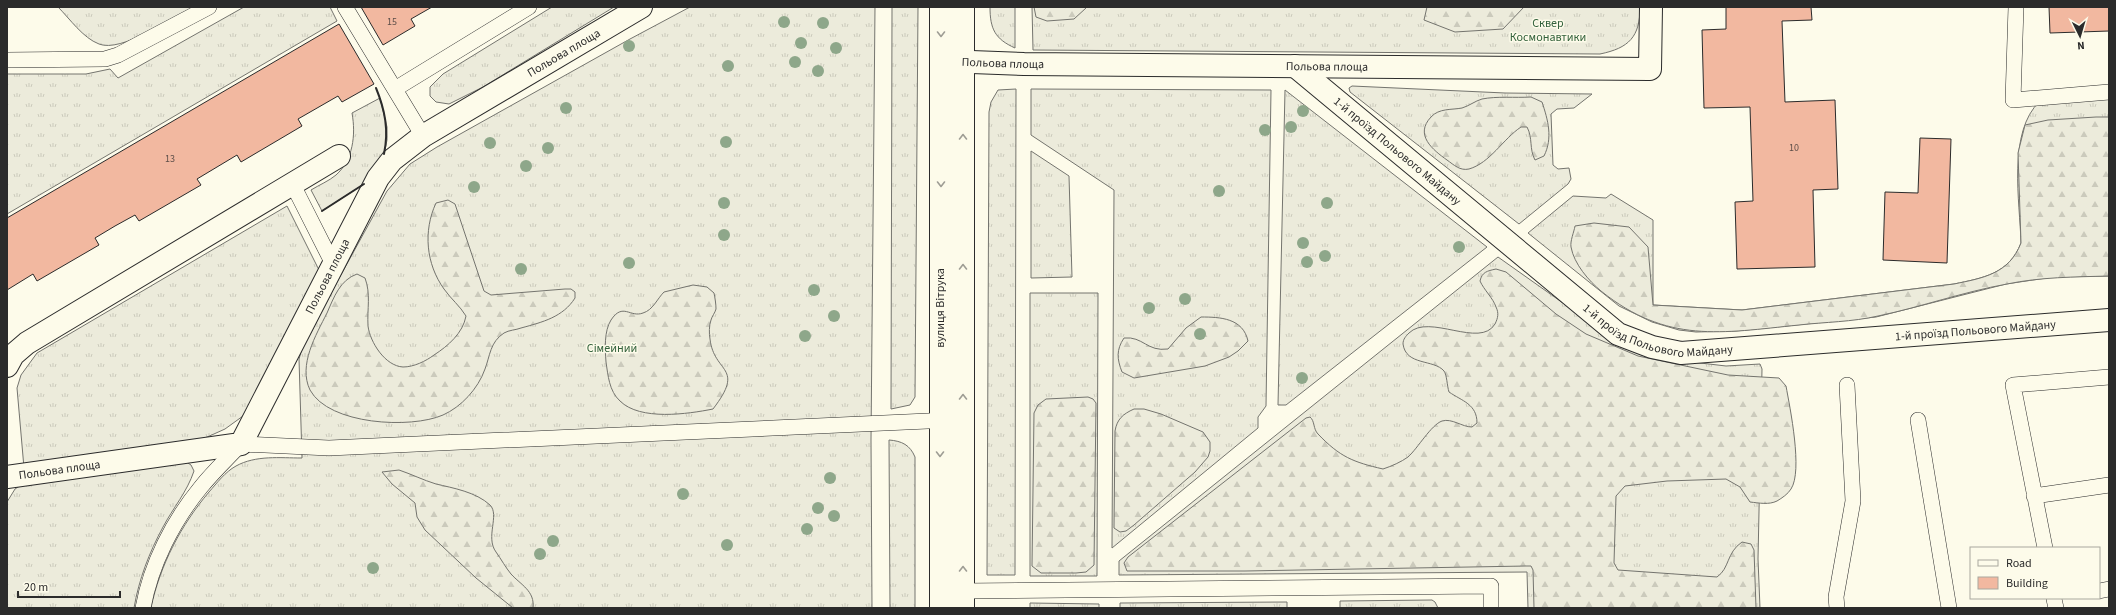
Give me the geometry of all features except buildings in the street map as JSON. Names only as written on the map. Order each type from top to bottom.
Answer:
[{"type":"street","name":"Польова площа","points":[[7,477],[241,444],[378,178],[392,160],[423,136],[641,7]]},
{"type":"street","name":"вулиця Вітрука","points":[[941,7],[941,608]]},
{"type":"street","name":"вулиця Вітрука","points":[[963,7],[963,599]]},
{"type":"street","name":"Польова площа","points":[[941,61],[964,60],[1024,64],[1650,69],[1651,7]]},
{"type":"street","name":"1-й проїзд Польового Майдану","points":[[1295,66],[1618,334],[1652,346],[1681,353],[2109,320]]},
{"type":"street","points":[[7,366],[13,355],[27,343],[339,156]]},
{"type":"lane","points":[[7,60],[105,59],[118,55],[208,7]]},
{"type":"lane","points":[[344,7],[423,136]]},
{"type":"lane","points":[[395,89],[529,7]]},
{"type":"lane","points":[[2016,7],[2013,100],[2109,92]]},
{"type":"lane","points":[[292,184],[334,266]]},
{"type":"lane","points":[[2045,547],[2013,385],[2109,376]]},
{"type":"lane","points":[[1837,608],[1836,597],[1853,501],[1847,385]]},
{"type":"lane","points":[[143,608],[146,594],[160,554],[181,515],[201,487],[241,444],[329,448],[963,419]]},
{"type":"lane","points":[[1918,420],[1949,608]]},
{"type":"lane","points":[[2034,496],[2109,485]]},
{"type":"lane","points":[[963,599],[1491,586],[1492,608]]},
{"type":"green space","points":[[58,7],[194,7],[147,33],[120,44],[109,45],[99,44],[93,41],[77,28]]},
{"type":"green space","points":[[244,7],[330,7],[337,21],[7,214],[7,74],[86,74],[110,69],[118,78]]},
{"type":"green space","points":[[552,7],[614,7],[483,87],[449,104],[436,102],[430,96],[430,87],[443,74]]},
{"type":"green space","name":"Сімейний","points":[[690,7],[875,7],[871,440],[872,608],[151,608],[160,576],[173,546],[189,518],[225,474],[232,468],[252,460],[268,458],[302,458],[299,359],[304,342],[387,191],[410,164],[437,147]]},
{"type":"green space","points":[[892,7],[918,7],[915,397],[910,405],[891,409]]},
{"type":"green space","points":[[990,7],[1015,7],[1015,48],[1008,45],[998,37],[991,21]]},
{"type":"green space","name":"Сквер Космонавтики","points":[[1032,7],[1640,7],[1638,26],[1631,40],[1618,48],[1600,54],[1033,50]]},
{"type":"green space","points":[[1034,7],[1086,8],[1074,19],[1047,21],[1036,17]]},
{"type":"green space","points":[[1427,7],[1524,7],[1503,29],[1455,32],[1424,20]]},
{"type":"green space","points":[[1352,86],[1505,93],[1592,94],[1574,108],[1557,109],[1551,114],[1553,165],[1558,169],[1569,168],[1571,179],[1568,184],[1519,224],[1350,92],[1349,88]]},
{"type":"green space","points":[[1016,89],[1015,575],[987,575],[989,112],[991,102],[998,90]]},
{"type":"green space","points":[[1031,89],[1271,90],[1266,406],[1258,417],[1258,428],[1112,548],[1114,190],[1031,135]]},
{"type":"green space","points":[[1285,90],[1487,247],[1286,405],[1278,405]]},
{"type":"green space","points":[[1531,97],[1542,102],[1549,129],[1547,149],[1544,156],[1535,160],[1527,127],[1521,127],[1514,132],[1483,162],[1469,169],[1457,167],[1436,152],[1427,142],[1424,130],[1426,124],[1434,114],[1438,112],[1462,108],[1482,99]]},
{"type":"green space","points":[[2109,97],[2109,276],[2053,277],[2006,284],[1876,317],[1736,331],[1696,332],[1679,330],[1652,322],[1619,306],[1528,233],[1573,196],[1606,198],[1611,194],[1653,220],[1653,305],[1742,310],[1954,284],[1985,277],[1994,273],[2010,262],[2021,243],[2018,188],[2019,149],[2023,130],[2030,114],[2040,101]]},
{"type":"green space","points":[[380,98],[387,127],[387,140],[384,155],[364,184],[322,211],[311,190],[336,175],[342,169],[350,155],[354,130],[352,113]]},
{"type":"green space","points":[[2109,117],[2109,276],[2032,280],[1991,287],[1858,320],[1744,331],[1696,331],[1672,327],[1649,320],[1625,308],[1601,291],[1587,277],[1575,260],[1571,247],[1575,226],[1594,223],[1629,227],[1648,247],[1653,305],[1742,310],[1954,284],[1985,277],[1994,273],[2010,262],[2021,243],[2018,153],[2025,125],[2048,120]]},
{"type":"green space","points":[[1031,151],[1069,176],[1072,277],[1031,278]]},
{"type":"green space","points":[[448,200],[455,204],[484,291],[491,295],[571,289],[575,292],[575,298],[565,310],[552,318],[508,331],[499,337],[493,345],[478,384],[462,402],[450,412],[429,419],[411,422],[392,422],[372,421],[352,417],[334,411],[320,402],[310,390],[306,371],[307,360],[314,340],[335,295],[346,280],[357,274],[365,278],[368,290],[369,332],[375,346],[385,358],[396,366],[411,366],[427,359],[449,343],[462,328],[466,316],[447,293],[438,279],[433,269],[428,247],[429,225],[436,203]]},
{"type":"green space","points":[[287,206],[319,270],[261,394],[243,416],[225,429],[205,438],[24,468],[17,388],[21,375],[37,353]]},
{"type":"green space","points":[[1498,257],[1587,320],[1675,360],[1726,366],[1760,364],[1762,369],[1758,559],[1760,608],[1528,608],[1527,572],[1119,575],[1119,561]]},
{"type":"green space","points":[[1496,269],[1506,272],[1556,314],[1586,334],[1638,356],[1728,375],[1779,378],[1786,386],[1796,454],[1796,468],[1791,489],[1781,499],[1771,503],[1750,502],[1740,487],[1726,479],[1667,481],[1625,486],[1616,496],[1614,563],[1618,570],[1717,577],[1724,569],[1737,546],[1742,542],[1751,544],[1754,550],[1756,608],[1534,608],[1533,570],[1531,566],[1245,571],[1127,571],[1124,563],[1128,557],[1306,418],[1310,417],[1318,434],[1340,453],[1363,464],[1383,469],[1408,457],[1433,427],[1442,421],[1446,420],[1472,427],[1477,423],[1472,407],[1449,392],[1444,371],[1439,367],[1409,356],[1405,351],[1403,342],[1409,333],[1418,328],[1441,328],[1466,333],[1488,331],[1495,324],[1498,311],[1493,300],[1480,281],[1485,272]]},
{"type":"green space","points":[[693,285],[707,287],[714,293],[716,309],[710,322],[709,335],[717,359],[728,377],[723,395],[713,409],[691,413],[652,414],[629,407],[620,401],[613,393],[608,377],[605,352],[607,329],[611,320],[619,312],[623,311],[634,314],[646,312],[664,292]]},
{"type":"green space","points":[[1030,293],[1098,293],[1097,576],[1030,576]]},
{"type":"green space","points":[[1201,317],[1230,320],[1236,323],[1245,333],[1248,341],[1238,351],[1229,357],[1205,366],[1134,378],[1122,372],[1118,355],[1121,342],[1124,338],[1136,339],[1155,348],[1168,349],[1186,328]]},
{"type":"green space","points":[[1088,397],[1093,399],[1096,403],[1094,565],[1086,572],[1041,573],[1032,566],[1034,413],[1038,405],[1046,399]]},
{"type":"green space","points":[[1134,409],[1144,409],[1161,414],[1203,432],[1210,442],[1210,451],[1208,457],[1195,472],[1134,525],[1126,531],[1120,532],[1114,528],[1115,431],[1117,423],[1121,417]]},
{"type":"green space","points":[[889,440],[898,441],[905,444],[911,449],[915,457],[915,608],[890,608]]},
{"type":"green space","points":[[185,461],[191,465],[194,471],[188,486],[167,520],[153,547],[145,566],[134,608],[7,608],[7,502],[15,489],[24,483]]},
{"type":"green space","points":[[399,470],[436,484],[471,494],[490,505],[494,514],[492,533],[493,546],[509,572],[530,593],[533,608],[513,608],[476,578],[425,530],[417,517],[415,503],[392,484],[382,472]]},
{"type":"green space","points":[[1432,600],[1438,608],[1340,608],[1340,601]]},
{"type":"green space","points":[[1287,602],[1287,608],[1120,608],[1120,603]]},
{"type":"green space","points":[[1030,603],[1099,604],[1099,608],[1030,608]]},
{"type":"wall","points":[[376,88],[382,104],[386,128],[384,154]]},
{"type":"wall","points":[[322,211],[364,184]]}]
